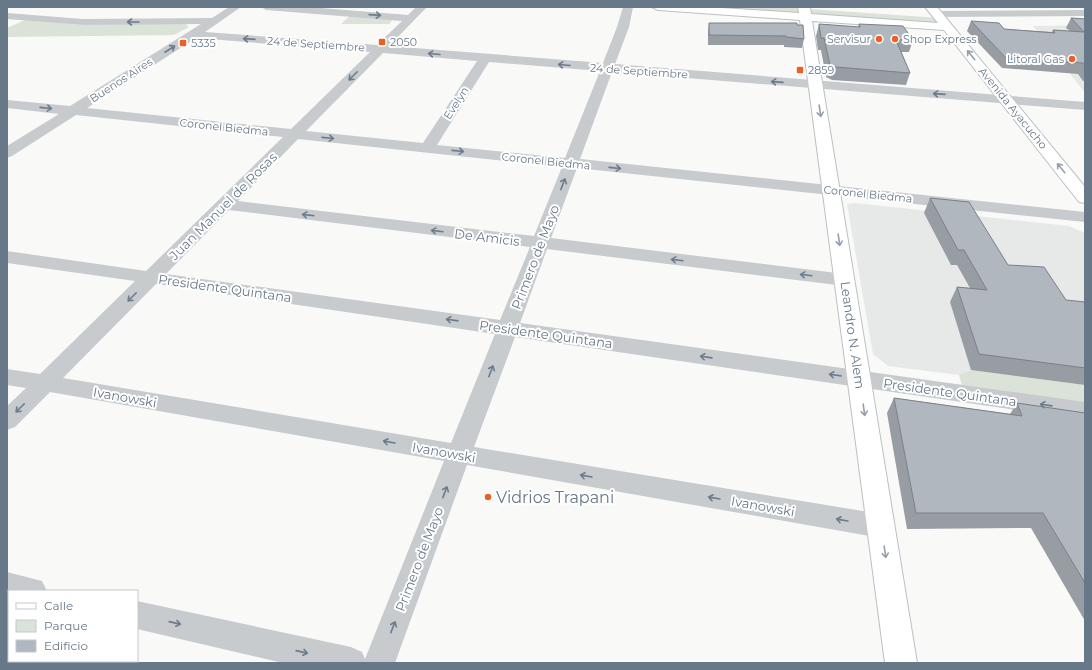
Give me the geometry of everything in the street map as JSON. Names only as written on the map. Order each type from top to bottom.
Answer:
[{"type":"main road","points":[[658,7],[805,11],[939,17]]},
{"type":"main road","points":[[779,7],[805,11]]},
{"type":"main road","name":"Leandro N. Alem","points":[[805,11],[901,663]]},
{"type":"main road","name":"Avenida Ayacucho","points":[[939,17],[1085,198]]},
{"type":"street","points":[[7,22],[12,17],[41,7]]},
{"type":"street","name":"Buenos Aires","points":[[7,153],[236,7]]},
{"type":"street","points":[[266,7],[411,18]]},
{"type":"street","name":"Juan Manuel de Rosas","points":[[7,422],[422,7]]},
{"type":"street","name":"Primero de Mayo","points":[[379,663],[571,163],[607,68],[628,7]]},
{"type":"street","points":[[939,17],[1085,13]]},
{"type":"street","points":[[12,17],[83,22],[214,21]]},
{"type":"street","name":"24 de Septiembre","points":[[193,34],[1085,106]]},
{"type":"street","name":"Evelyn","points":[[427,148],[485,58]]},
{"type":"street","name":"Coronel Biedma","points":[[7,104],[1085,217]]},
{"type":"street","name":"De Amicis","points":[[225,204],[845,280]]},
{"type":"street","name":"Presidente Quintana","points":[[7,256],[1085,411]]},
{"type":"street","name":"Ivanowski","points":[[7,378],[881,526]]},
{"type":"street","points":[[7,586],[27,590]]},
{"type":"street","points":[[138,615],[352,663]]},
{"type":"shaded area","name":"Litoral Gas","points":[[1085,25],[1085,93],[1033,26]]},
{"type":"shaded area","points":[[855,203],[1069,226],[1085,233],[1085,385],[971,370],[959,375],[888,366],[873,354],[847,204]]},
{"type":"green space","points":[[658,7],[779,7],[940,18],[947,27]]},
{"type":"green space","points":[[351,15],[394,18],[389,24],[341,24]]},
{"type":"green space","points":[[25,20],[82,25],[184,23],[189,27],[174,35],[7,37],[7,28]]},
{"type":"green space","points":[[971,370],[1085,385],[1085,403],[962,386],[959,375]]},
{"type":"building","points":[[1071,18],[1085,19],[1085,66],[1083,63],[1006,58],[971,21],[999,23],[1004,29],[1055,33],[1053,30],[1084,32]]},
{"type":"building","points":[[709,23],[797,23],[797,25],[803,25],[804,39],[786,36],[709,35]]},
{"type":"building","points":[[819,24],[860,27],[859,24],[903,26],[913,40],[896,40],[910,73],[836,67],[830,65],[824,38],[821,38]]},
{"type":"building","points":[[930,198],[969,202],[1008,265],[1044,267],[1066,300],[1085,302],[1085,368],[979,354],[957,287],[987,290],[964,250],[958,250]]},
{"type":"building","points":[[894,398],[1022,416],[1017,403],[1085,413],[1085,583],[1043,513],[916,513]]},
{"type":"place","name":"Servisur","points":[[879,39]]},
{"type":"place","name":"Shop Express","points":[[895,39]]},
{"type":"place","name":"2050","points":[[382,42]]},
{"type":"place","name":"5335","points":[[183,43]]},
{"type":"place","name":"Litoral Gas","points":[[1072,59]]},
{"type":"place","name":"2859","points":[[800,70]]},
{"type":"place","name":"Vidrios Trapani","points":[[488,497]]}]
